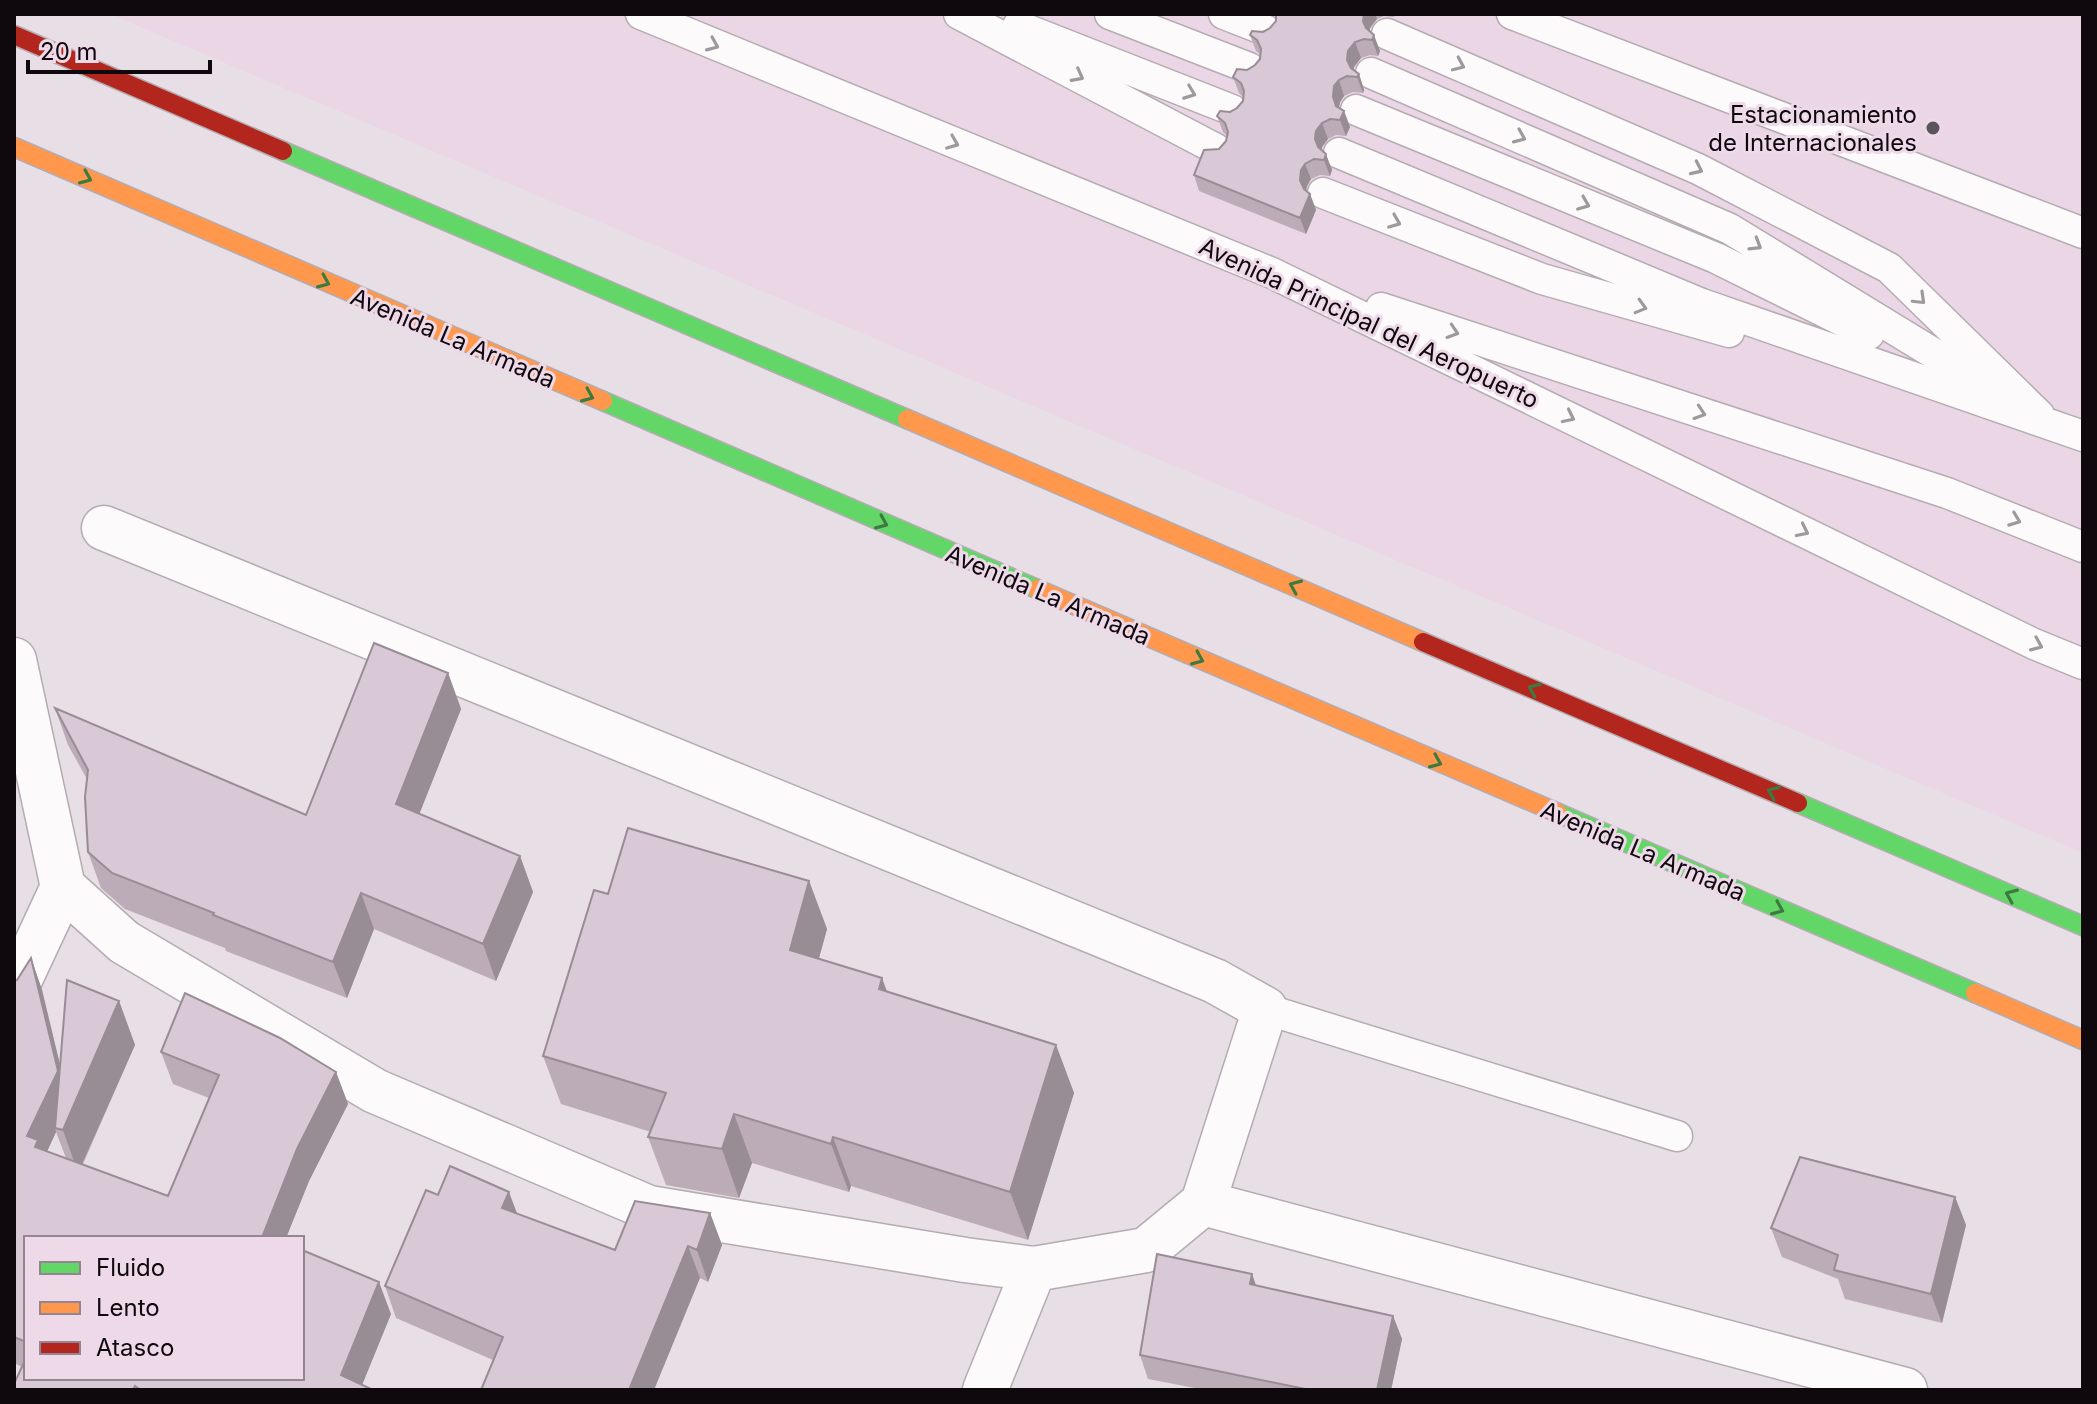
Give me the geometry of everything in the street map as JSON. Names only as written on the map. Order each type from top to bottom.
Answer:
[{"type":"main road","points":[[14,35],[2083,926]]},
{"type":"main road","name":"Avenida La Armada","points":[[14,147],[2083,1040]]},
{"type":"street","points":[[14,660],[63,887],[124,942],[375,1091],[649,1208],[1034,1269],[1146,1250],[1203,1203],[1265,1009],[1215,981],[104,528]]},
{"type":"street","points":[[14,992],[63,887]]},
{"type":"street","points":[[1203,1203],[1833,1382],[1905,1390]]},
{"type":"street","points":[[985,1390],[1034,1269]]},
{"type":"lane","name":"Avenida Principal del Aeropuerto","points":[[641,14],[1272,273],[2034,644],[2083,664]]},
{"type":"lane","points":[[959,14],[1216,149]]},
{"type":"lane","points":[[987,14],[1232,110]]},
{"type":"lane","points":[[1110,14],[1249,68]]},
{"type":"lane","points":[[1224,14],[1265,30]]},
{"type":"lane","points":[[1512,14],[2083,233]]},
{"type":"lane","points":[[1387,34],[1698,169],[1889,268],[2046,422]]},
{"type":"lane","points":[[1371,73],[1730,229],[2046,422]]},
{"type":"lane","points":[[1356,110],[1716,258],[2046,422]]},
{"type":"lane","points":[[1339,153],[1702,304],[2083,436]]},
{"type":"lane","points":[[1323,193],[1542,279],[2046,422]]},
{"type":"lane","points":[[1272,273],[1947,493],[2083,547]]},
{"type":"lane","points":[[1265,1009],[1677,1136]]},
{"type":"shaded area","points":[[110,14],[2083,14],[2083,853],[1596,645]]},
{"type":"building","points":[[1276,14],[1364,14],[1366,28],[1374,35],[1372,40],[1355,42],[1348,51],[1347,60],[1359,74],[1357,77],[1347,76],[1334,86],[1336,106],[1344,111],[1340,120],[1330,119],[1316,131],[1318,147],[1326,154],[1324,160],[1314,159],[1301,170],[1300,180],[1310,194],[1300,218],[1194,175],[1204,150],[1219,149],[1226,141],[1228,132],[1225,123],[1217,116],[1220,111],[1230,112],[1243,101],[1241,83],[1233,77],[1237,69],[1247,70],[1260,59],[1261,49],[1257,40],[1250,35],[1252,31],[1263,32],[1270,28],[1276,21]]},
{"type":"building","points":[[374,643],[448,673],[396,804],[520,856],[483,944],[361,893],[333,962],[112,873],[88,852],[85,797],[88,770],[55,708],[306,815]]},
{"type":"building","points":[[628,828],[809,881],[790,950],[882,978],[879,989],[1056,1045],[1010,1192],[833,1137],[831,1144],[734,1114],[722,1149],[648,1137],[666,1093],[543,1056],[594,890],[608,894]]},
{"type":"building","points":[[31,958],[58,1071],[27,1136],[38,1140],[35,1147],[168,1196],[219,1075],[161,1052],[185,993],[280,1038],[336,1072],[297,1149],[263,1235],[266,1236],[24,1236],[24,1341],[14,1337],[14,981]]},
{"type":"building","points":[[67,980],[119,1001],[63,1130],[55,1128]]},
{"type":"building","points":[[1800,1157],[1955,1197],[1931,1294],[1834,1270],[1838,1255],[1771,1228]]},
{"type":"building","points":[[450,1166],[509,1192],[502,1208],[615,1250],[635,1201],[710,1213],[697,1250],[688,1246],[629,1390],[481,1390],[503,1337],[385,1286],[426,1190],[438,1195]]},
{"type":"building","points":[[304,1251],[379,1282],[341,1375],[373,1390],[141,1390],[135,1386],[133,1390],[14,1390],[24,1362],[24,1380],[304,1380]]},
{"type":"building","points":[[1157,1254],[1252,1274],[1250,1284],[1393,1316],[1377,1390],[1310,1390],[1140,1355]]},
{"type":"traffic: fast","points":[[283,151],[907,419]]},
{"type":"traffic: fast","points":[[603,401],[1037,589]]},
{"type":"traffic: fast","points":[[1798,803],[2083,926]]},
{"type":"traffic: fast","points":[[1558,813],[1975,993]]},
{"type":"traffic: slow","points":[[14,147],[603,401]]},
{"type":"traffic: slow","points":[[907,419],[1423,642]]},
{"type":"traffic: slow","points":[[1037,589],[1558,813]]},
{"type":"traffic: slow","points":[[1975,993],[2083,1040]]},
{"type":"traffic: jam","points":[[14,35],[283,151]]},
{"type":"traffic: jam","points":[[1423,642],[1798,803]]},
{"type":"place","name":"Estacionamiento de Internacionales","points":[[1933,128]]}]
